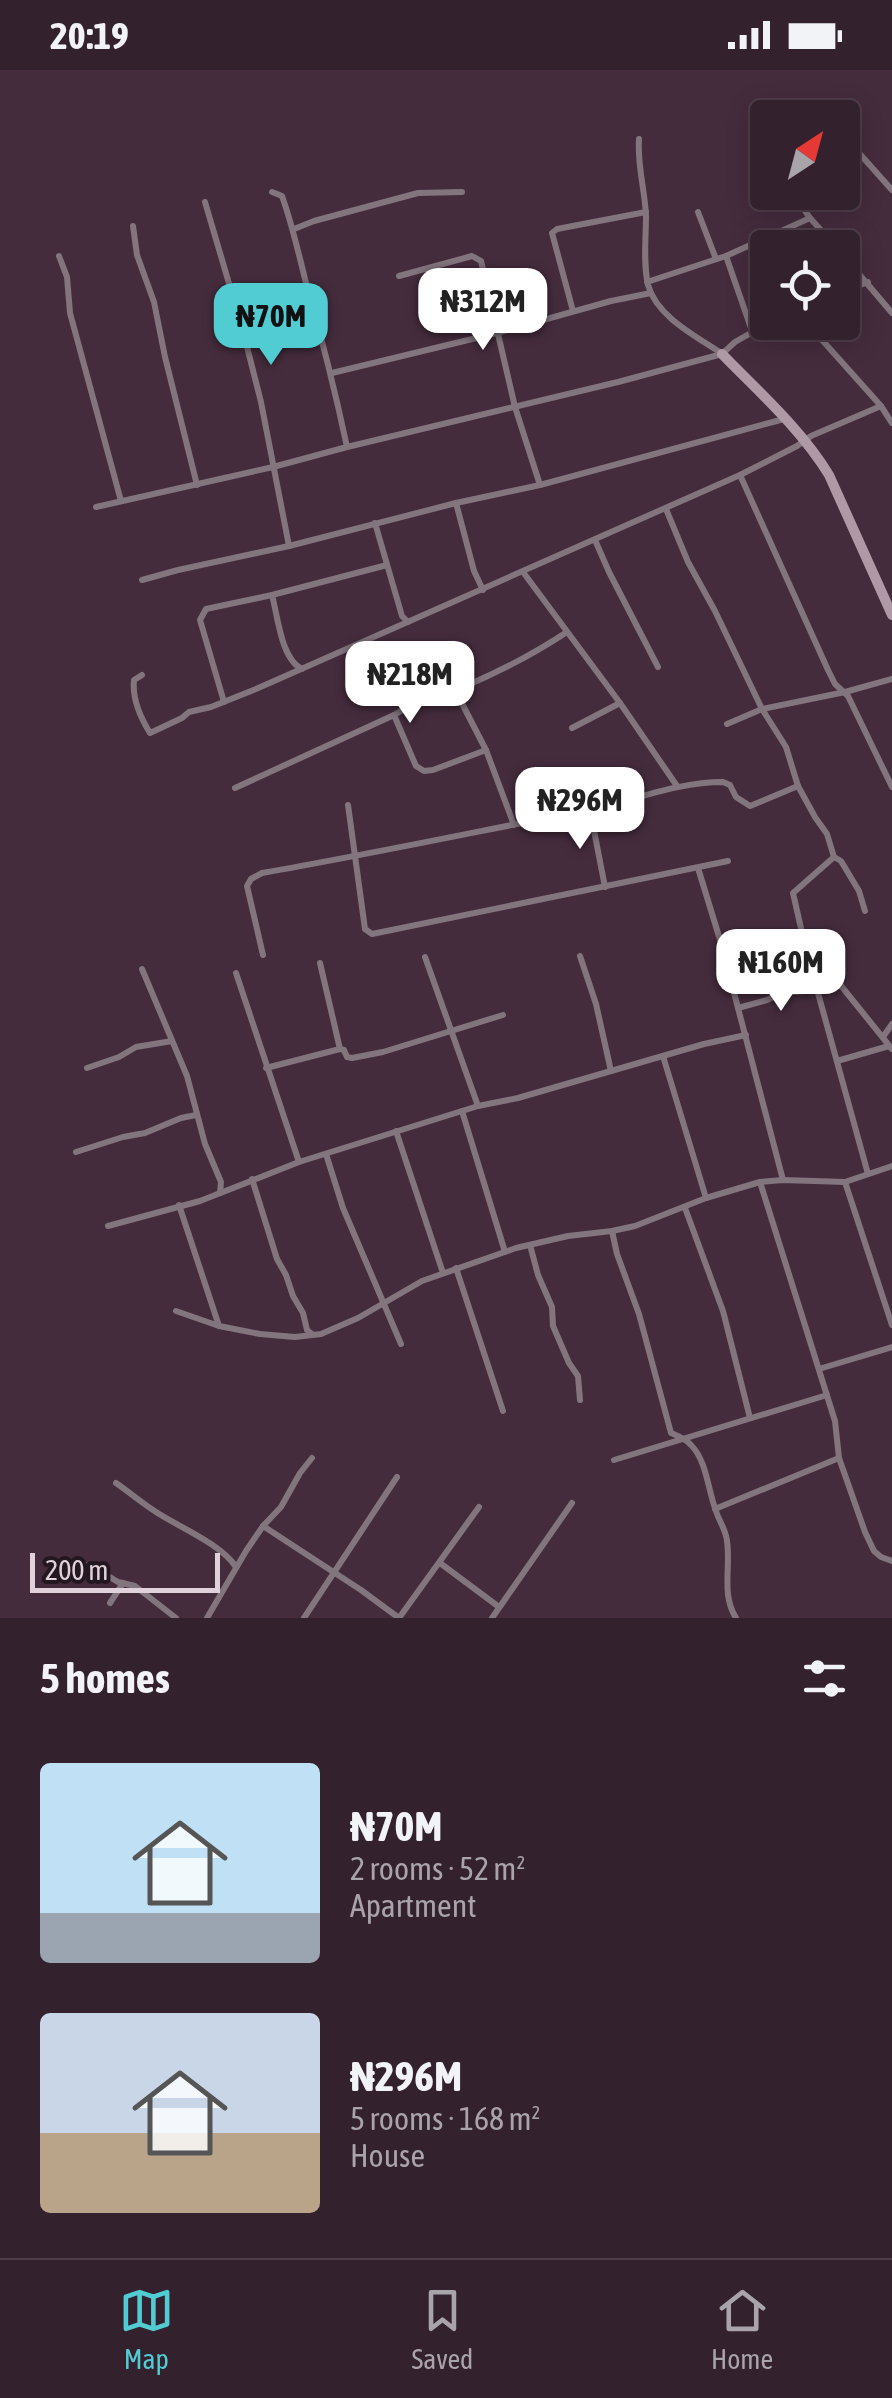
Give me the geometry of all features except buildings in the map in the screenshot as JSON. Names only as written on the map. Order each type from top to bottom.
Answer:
[{"type":"street","points":[[639,138],[647,282],[651,294],[672,318],[722,354],[804,441],[829,475],[892,615]]},
{"type":"street","points":[[860,154],[890,188]]},
{"type":"street","points":[[890,174],[890,188]]},
{"type":"street","points":[[272,192],[282,196],[294,229],[347,446]]},
{"type":"street","points":[[294,229],[418,194],[462,192]]},
{"type":"street","points":[[205,202],[243,331],[289,546]]},
{"type":"street","points":[[804,210],[821,230]]},
{"type":"street","points":[[573,311],[552,233],[646,212]]},
{"type":"street","points":[[698,212],[716,259]]},
{"type":"street","points":[[647,282],[726,256],[810,218]]},
{"type":"street","points":[[134,226],[138,255],[154,302],[198,485]]},
{"type":"street","points":[[59,256],[68,277],[70,313],[121,501]]},
{"type":"street","points":[[399,276],[472,256],[478,258],[515,407],[540,485]]},
{"type":"street","points":[[726,256],[750,325]]},
{"type":"street","points":[[860,273],[892,313]]},
{"type":"street","points":[[860,285],[868,282]]},
{"type":"street","points":[[332,373],[651,294]]},
{"type":"street","points":[[96,507],[274,467],[722,354],[750,332]]},
{"type":"street","points":[[822,340],[892,423]]},
{"type":"street","points":[[142,675],[134,680],[133,687],[150,733],[188,712],[224,702],[595,540],[881,406]]},
{"type":"street","points":[[142,580],[540,485],[785,419]]},
{"type":"street","points":[[740,475],[828,670],[846,692],[892,787]]},
{"type":"street","points":[[456,503],[482,590]]},
{"type":"street","points":[[666,508],[688,562],[762,709],[786,748],[798,786],[827,834],[834,857],[859,892],[865,912]]},
{"type":"street","points":[[375,524],[402,616],[408,622]]},
{"type":"street","points":[[595,540],[658,667]]},
{"type":"street","points":[[224,702],[200,616],[206,609],[387,564]]},
{"type":"street","points":[[522,572],[678,786]]},
{"type":"street","points":[[272,595],[287,656],[302,668]]},
{"type":"street","points":[[235,788],[406,708],[519,661],[567,632]]},
{"type":"street","points":[[727,724],[762,709],[892,679]]},
{"type":"street","points":[[456,690],[486,750],[514,824]]},
{"type":"street","points":[[572,728],[620,703]]},
{"type":"street","points":[[394,715],[416,766],[424,771],[486,750]]},
{"type":"street","points":[[262,955],[247,886],[262,873],[590,810],[678,786],[723,782],[750,806],[798,786]]},
{"type":"street","points":[[348,804],[365,929],[372,934],[728,861]]},
{"type":"street","points":[[590,810],[606,888]]},
{"type":"street","points":[[834,857],[792,893],[868,1174]]},
{"type":"street","points":[[698,867],[783,1180]]},
{"type":"street","points":[[805,946],[819,945],[842,987],[891,1047],[837,1061]]},
{"type":"street","points":[[580,956],[611,1071]]},
{"type":"street","points":[[425,957],[478,1106]]},
{"type":"street","points":[[320,962],[340,1048],[347,1057],[384,1052],[503,1015]]},
{"type":"street","points":[[142,970],[187,1076],[205,1144],[221,1182],[220,1194]]},
{"type":"street","points":[[236,973],[299,1162]]},
{"type":"street","points":[[738,1008],[781,993],[817,990]]},
{"type":"street","points":[[883,1038],[892,1024]]},
{"type":"street","points":[[108,1226],[220,1194],[299,1162],[478,1106],[746,1035]]},
{"type":"street","points":[[87,1068],[136,1047],[172,1041]]},
{"type":"street","points":[[266,1068],[340,1048]]},
{"type":"street","points":[[663,1056],[706,1198]]},
{"type":"street","points":[[462,1111],[505,1252]]},
{"type":"street","points":[[76,1152],[196,1115]]},
{"type":"street","points":[[396,1131],[442,1273]]},
{"type":"street","points":[[326,1154],[335,1188],[401,1344]]},
{"type":"street","points":[[176,1311],[218,1326],[272,1335],[314,1335],[348,1323],[442,1273],[505,1252],[568,1236],[636,1226],[760,1182],[846,1182],[892,1166]]},
{"type":"street","points":[[252,1179],[277,1260],[303,1313],[307,1330],[314,1335]]},
{"type":"street","points":[[221,1182],[232,1188]]},
{"type":"street","points":[[760,1182],[835,1421],[839,1458],[874,1552],[892,1560]]},
{"type":"street","points":[[846,1182],[892,1325]]},
{"type":"street","points":[[179,1205],[218,1326]]},
{"type":"street","points":[[685,1208],[716,1292],[750,1418]]},
{"type":"street","points":[[612,1232],[671,1433],[694,1448],[727,1539],[729,1605],[736,1618]]},
{"type":"street","points":[[530,1245],[552,1306],[553,1326],[568,1363],[578,1376],[580,1400]]},
{"type":"street","points":[[456,1268],[502,1411]]},
{"type":"street","points":[[820,1369],[892,1347]]},
{"type":"street","points":[[614,1460],[827,1394]]},
{"type":"street","points":[[207,1618],[263,1526],[281,1507],[312,1458]]},
{"type":"street","points":[[715,1509],[839,1458]]},
{"type":"street","points":[[304,1618],[397,1478]]},
{"type":"street","points":[[116,1483],[212,1546],[236,1568]]},
{"type":"street","points":[[492,1618],[572,1503]]},
{"type":"street","points":[[263,1526],[399,1618],[479,1507]]},
{"type":"street","points":[[440,1563],[500,1607]]},
{"type":"street","points":[[62,1567],[90,1566],[135,1586],[176,1618]]},
{"type":"street","points":[[110,1603],[123,1583]]}]
